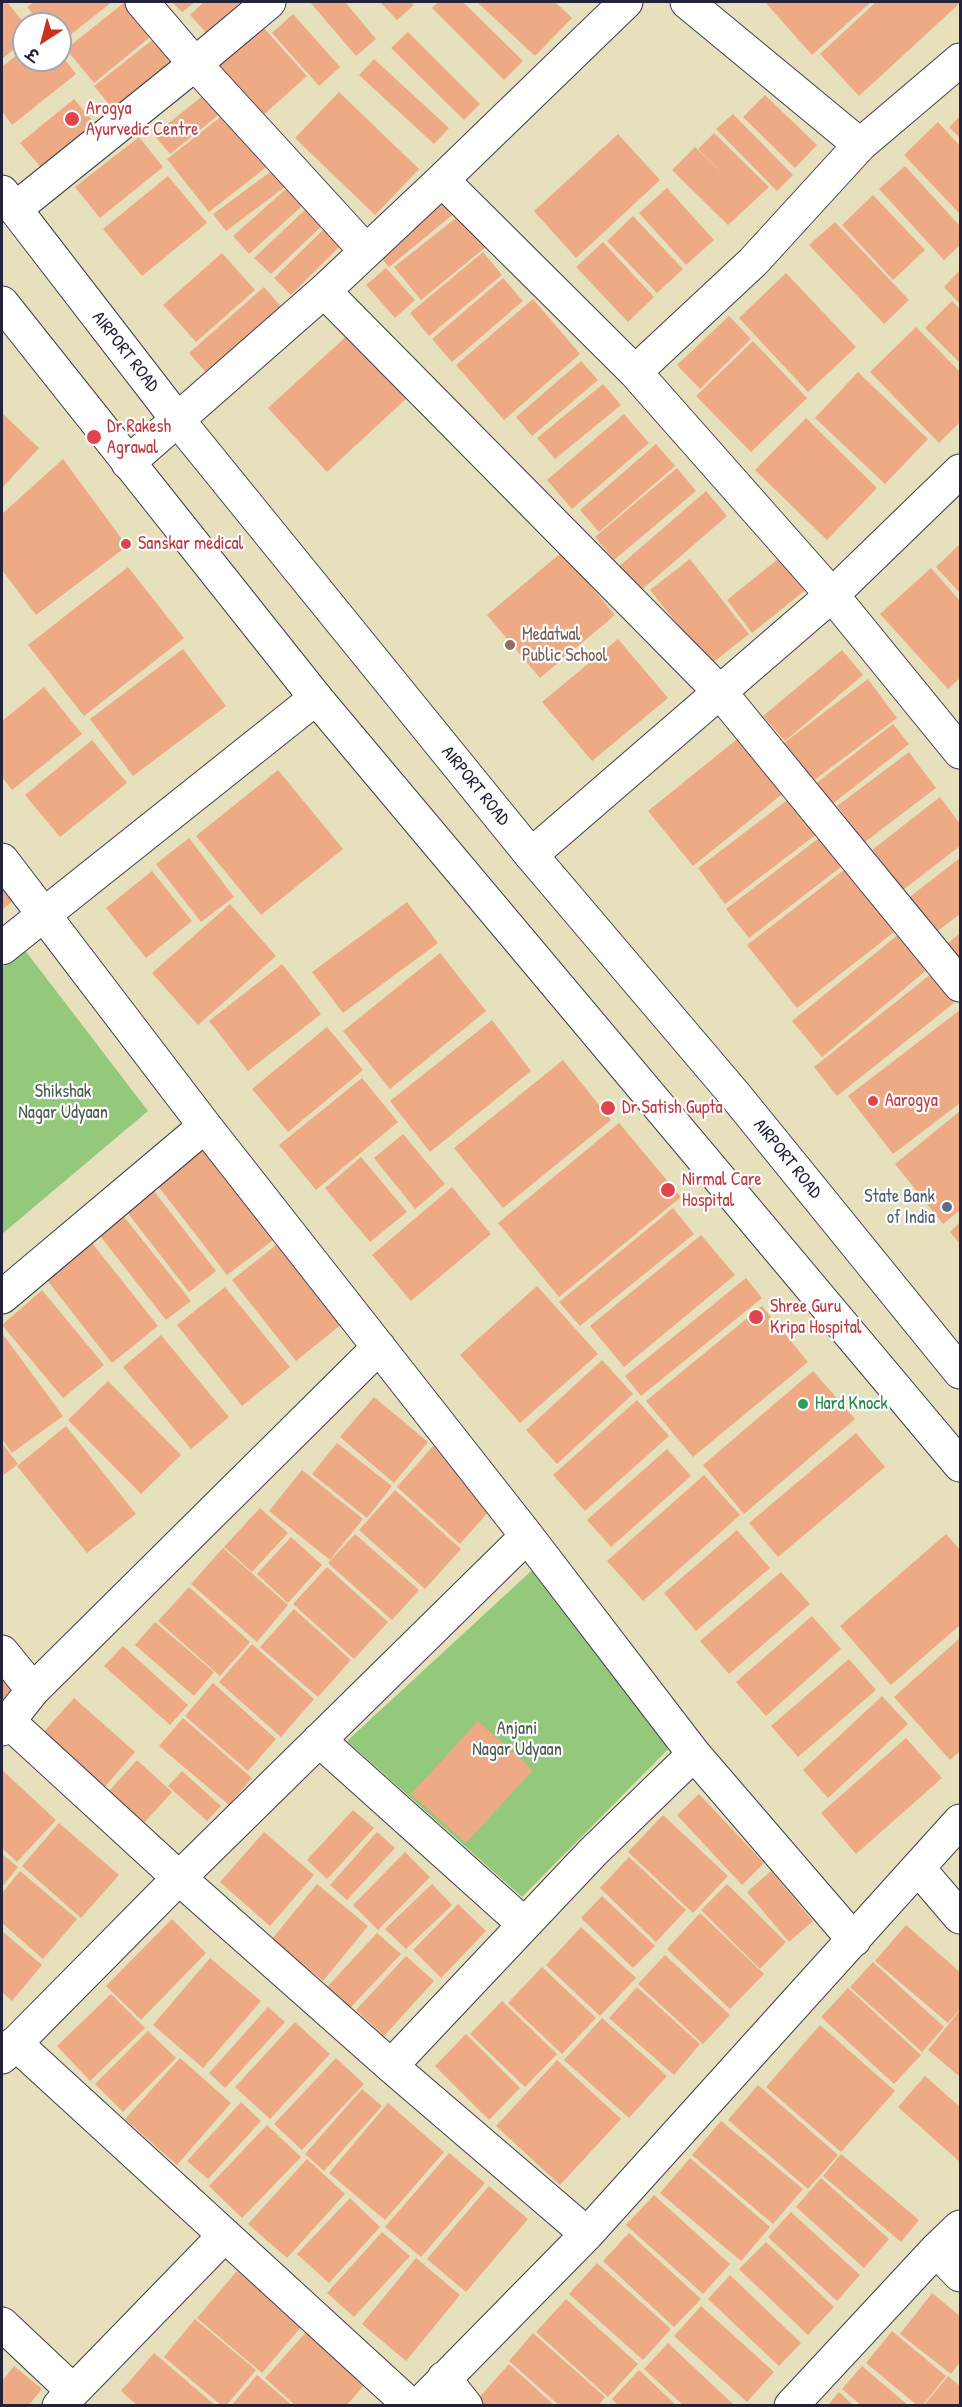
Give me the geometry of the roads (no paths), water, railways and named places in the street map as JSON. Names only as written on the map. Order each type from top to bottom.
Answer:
[{"type":"street","points":[[142,2],[195,64],[366,251]]},
{"type":"street","points":[[8,200],[195,64],[269,2]]},
{"type":"street","points":[[128,463],[324,291],[627,2]]},
{"type":"street","points":[[687,2],[860,145]]},
{"type":"street","points":[[635,372],[753,262],[860,145],[960,60]]},
{"type":"street","points":[[442,180],[635,372],[832,595],[960,752]]},
{"type":"street","name":"AIRPORT ROAD","points":[[8,200],[177,419],[531,855],[742,1104],[960,1372]]},
{"type":"street","points":[[324,291],[720,692],[960,986]]},
{"type":"street","points":[[6,320],[128,463],[316,698],[960,1465]]},
{"type":"street","points":[[531,855],[832,595],[960,471]]},
{"type":"street","points":[[2,948],[316,698]]},
{"type":"street","points":[[2,860],[205,1126],[527,1536],[694,1754],[854,1940]]},
{"type":"street","points":[[2,1297],[205,1126]]},
{"type":"street","points":[[379,1347],[33,1690],[5,1725],[391,2066],[587,2234]]},
{"type":"street","points":[[411,2406],[225,2235],[8,2050],[179,1878],[527,1536]]},
{"type":"street","points":[[2,1652],[33,1690]]},
{"type":"street","points":[[319,1740],[524,1924]]},
{"type":"street","points":[[391,2066],[593,1852],[694,1754]]},
{"type":"street","points":[[418,2406],[587,2234],[960,1821]]},
{"type":"street","points":[[918,1868],[960,1917]]},
{"type":"street","points":[[790,2406],[960,2227]]},
{"type":"street","points":[[2,2324],[66,2398],[225,2235]]},
{"type":"street","points":[[936,2250],[960,2276]]},
{"type":"street","points":[[444,2378],[466,2406]]},
{"type":"place","name":"Arogya Ayurvedic Centre","points":[[72,119]]},
{"type":"place","name":"Dr Rakesh Agrawal","points":[[94,437]]},
{"type":"place","name":"Sanskar medical","points":[[126,544]]},
{"type":"place","name":"Medatwal Public School","points":[[510,645]]},
{"type":"place","name":"Aarogya","points":[[873,1101]]},
{"type":"place","name":"Dr Satish Gupta","points":[[608,1108]]},
{"type":"place","name":"Nirmal Care Hospital","points":[[668,1190]]},
{"type":"place","name":"State Bank of India","points":[[947,1207]]},
{"type":"place","name":"Shree Guru Kripa Hospital","points":[[756,1317]]},
{"type":"place","name":"Hard Knock","points":[[803,1404]]},
{"type":"park label","name":"Shikshak Nagar Udyaan","points":[[63,1102]]},
{"type":"park label","name":"Anjani Nagar Udyaan","points":[[517,1739]]}]
